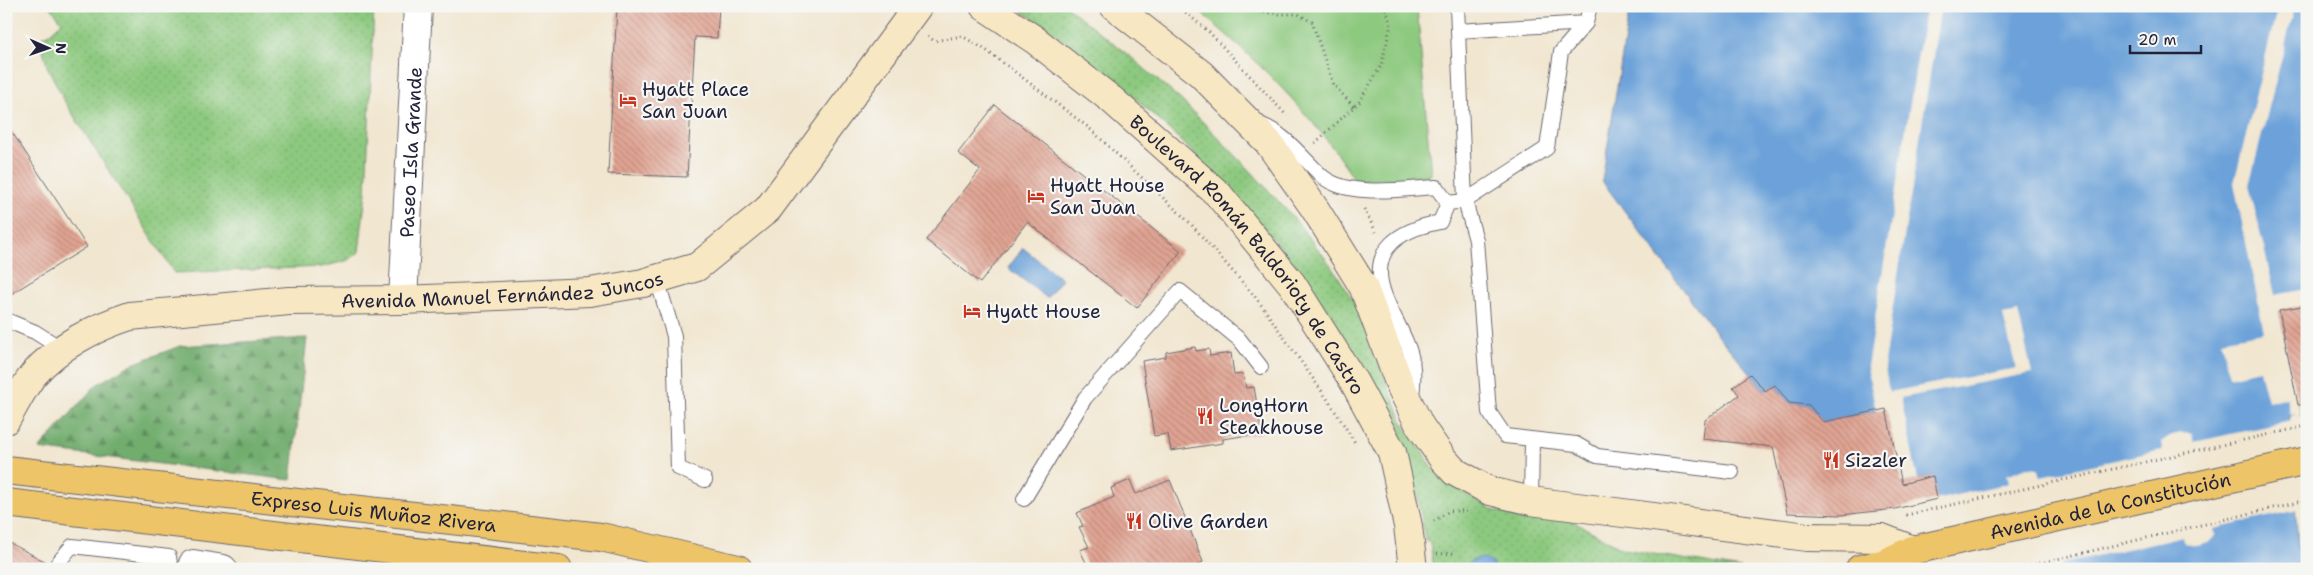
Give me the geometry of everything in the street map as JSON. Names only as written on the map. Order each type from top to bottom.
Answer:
[{"type":"main road","name":"Boulevard Román Baldorioty de Castro","points":[[984,6],[1035,40],[1112,100],[1218,194],[1292,284],[1354,382],[1392,452],[1408,526],[1412,562]]},
{"type":"main road","points":[[1114,6],[1201,74],[1268,142],[1315,209],[1363,286],[1410,407],[1428,440],[1455,472],[1490,491],[1531,501],[1807,537],[1882,538],[1913,550]]},
{"type":"main road","name":"Avenida Manuel Fernández Juncos","points":[[6,420],[34,374],[62,349],[111,323],[130,316],[289,301],[402,300],[590,292],[657,279],[697,267],[768,208],[912,14]]},
{"type":"main road","name":"Avenida de la Constitución","points":[[1913,550],[2307,461]]},
{"type":"main road","name":"Expreso Luis Muñoz Rivera","points":[[6,470],[601,537],[738,569]]},
{"type":"main road","name":"Expreso Luis Muñoz Rivera","points":[[6,503],[558,569]]},
{"type":"main road","points":[[1860,569],[1882,564],[1913,550]]},
{"type":"street","name":"Paseo Isla Grande","points":[[402,300],[418,6]]},
{"type":"street","points":[[176,565],[223,569]]},
{"type":"lane","points":[[1456,6],[1465,201],[1476,240],[1490,412],[1505,436],[1576,444],[1597,456],[1732,472]]},
{"type":"lane","points":[[1448,203],[1465,201],[1547,148],[1561,52],[1586,22],[1590,6]]},
{"type":"lane","points":[[1458,31],[1586,22]]},
{"type":"lane","points":[[1242,116],[1276,130],[1325,178],[1343,187],[1386,190],[1436,186],[1448,203]]},
{"type":"lane","points":[[1410,407],[1415,380],[1410,353],[1384,295],[1380,268],[1385,251],[1395,238],[1420,226],[1440,222],[1448,203]]},
{"type":"lane","points":[[657,279],[674,336],[678,468],[705,480]]},
{"type":"lane","points":[[1024,499],[1086,398],[1180,290],[1240,340],[1261,367]]},
{"type":"lane","points":[[6,320],[35,332],[62,349]]},
{"type":"lane","points":[[1531,501],[1532,440]]},
{"type":"lane","points":[[57,569],[57,564],[72,546],[169,557],[176,565]]},
{"type":"path","points":[[1240,6],[1244,9],[1277,14],[1298,14],[1312,22],[1333,84],[1354,107]]},
{"type":"path","points":[[1314,144],[1354,107],[1381,66],[1391,25],[1385,6]]},
{"type":"path","points":[[912,14],[934,41],[962,36],[986,50],[1089,128],[1190,223],[1257,299],[1328,400],[1356,445]]},
{"type":"path","points":[[1906,515],[2307,426]]},
{"type":"path","points":[[2015,569],[2307,500]]},
{"type":"path","points":[[1430,525],[1439,516],[1449,511],[1475,512]]},
{"type":"path","points":[[1412,562],[1455,553]]},
{"type":"path","points":[[2284,569],[2307,564]]},
{"type":"green space","points":[[50,6],[374,6],[366,192],[359,252],[349,260],[322,267],[174,273],[65,102],[47,66],[40,38],[50,33],[62,22]]},
{"type":"green space","points":[[1014,6],[1066,6],[1132,58],[1182,101],[1292,216],[1333,268],[1354,302],[1404,425],[1435,471],[1456,488],[1495,511],[1574,522],[1624,549],[1741,569],[1434,569],[1430,543],[1425,540],[1418,498],[1399,441],[1381,403],[1351,349],[1309,285],[1262,226],[1209,169],[1162,123],[1080,52]]},
{"type":"green space","points":[[1193,6],[1417,6],[1431,175],[1355,180],[1320,132],[1281,87],[1238,45]]},
{"type":"green space","points":[[307,338],[291,480],[39,449],[96,385],[130,365],[180,346]]},
{"type":"water","points":[[1630,6],[2307,6],[2307,305],[2279,311],[2300,414],[2291,415],[2286,429],[2292,465],[2300,569],[1962,569],[1937,499],[1933,476],[1902,483],[1886,409],[1823,422],[1809,405],[1789,403],[1775,385],[1765,391],[1719,337],[1602,181]]},
{"type":"water","points":[[1023,248],[1062,279],[1047,298],[1008,268]]},
{"type":"water","points":[[1481,558],[1491,562],[1495,569],[1465,569],[1471,561]]},
{"type":"pier","points":[[1926,6],[1941,6],[1884,362],[1889,392],[2016,368],[2003,315],[2018,312],[2032,373],[1901,398],[1918,480],[1902,483],[1886,410],[1876,411],[1867,367]]},
{"type":"pier","points":[[2278,6],[2295,6],[2249,185],[2275,295],[2307,289],[2307,305],[2279,311],[2300,414],[2291,415],[2287,398],[2268,401],[2260,370],[2229,377],[2221,340],[2264,332],[2234,183]]},
{"type":"pier","points":[[2291,421],[2288,429],[2294,464],[2298,510],[2214,529],[2215,536],[2208,543],[2197,546],[2185,544],[2183,536],[2061,564],[2062,569],[1959,569],[1935,500],[2009,483],[2007,475],[2027,467],[2038,468],[2041,476],[2162,450],[2161,442],[2171,435],[2192,434],[2194,442]]},
{"type":"building","points":[[617,6],[719,6],[717,38],[695,37],[687,177],[608,174]]},
{"type":"building","name":"Hyatt House San Juan","points":[[995,105],[1181,251],[1137,308],[1027,222],[980,283],[926,240],[980,170],[958,153]]},
{"type":"building","points":[[6,123],[87,247],[6,297]]},
{"type":"building","points":[[2307,305],[2307,404],[2298,405],[2279,310]]},
{"type":"building","name":"LongHorn Steakhouse","points":[[1195,347],[1196,351],[1209,349],[1210,356],[1231,353],[1234,375],[1243,374],[1246,388],[1254,387],[1262,433],[1223,439],[1223,443],[1171,451],[1168,434],[1154,436],[1142,361],[1166,357],[1166,352]]},
{"type":"building","points":[[1750,374],[1765,391],[1775,385],[1789,403],[1809,405],[1823,422],[1886,409],[1902,484],[1933,476],[1937,499],[1895,509],[1841,515],[1787,513],[1773,447],[1703,439],[1705,420],[1739,395],[1733,387]]},
{"type":"building","name":"Olive Garden","points":[[1130,480],[1136,494],[1170,480],[1203,562],[1190,569],[1089,569],[1080,550],[1089,547],[1079,527],[1083,526],[1077,513],[1114,497],[1111,488]]},
{"type":"building","points":[[6,541],[48,563],[48,569],[6,569]]},
{"type":"place","name":"Hyatt Place San Juan","points":[[628,100]]},
{"type":"place","name":"Hyatt House San Juan","points":[[1036,196]]},
{"type":"place","name":"Hyatt House","points":[[972,311]]},
{"type":"place","name":"LongHorn Steakhouse","points":[[1205,416]]},
{"type":"place","name":"Sizzler","points":[[1831,460]]},
{"type":"place","name":"Olive Garden","points":[[1134,521]]}]
